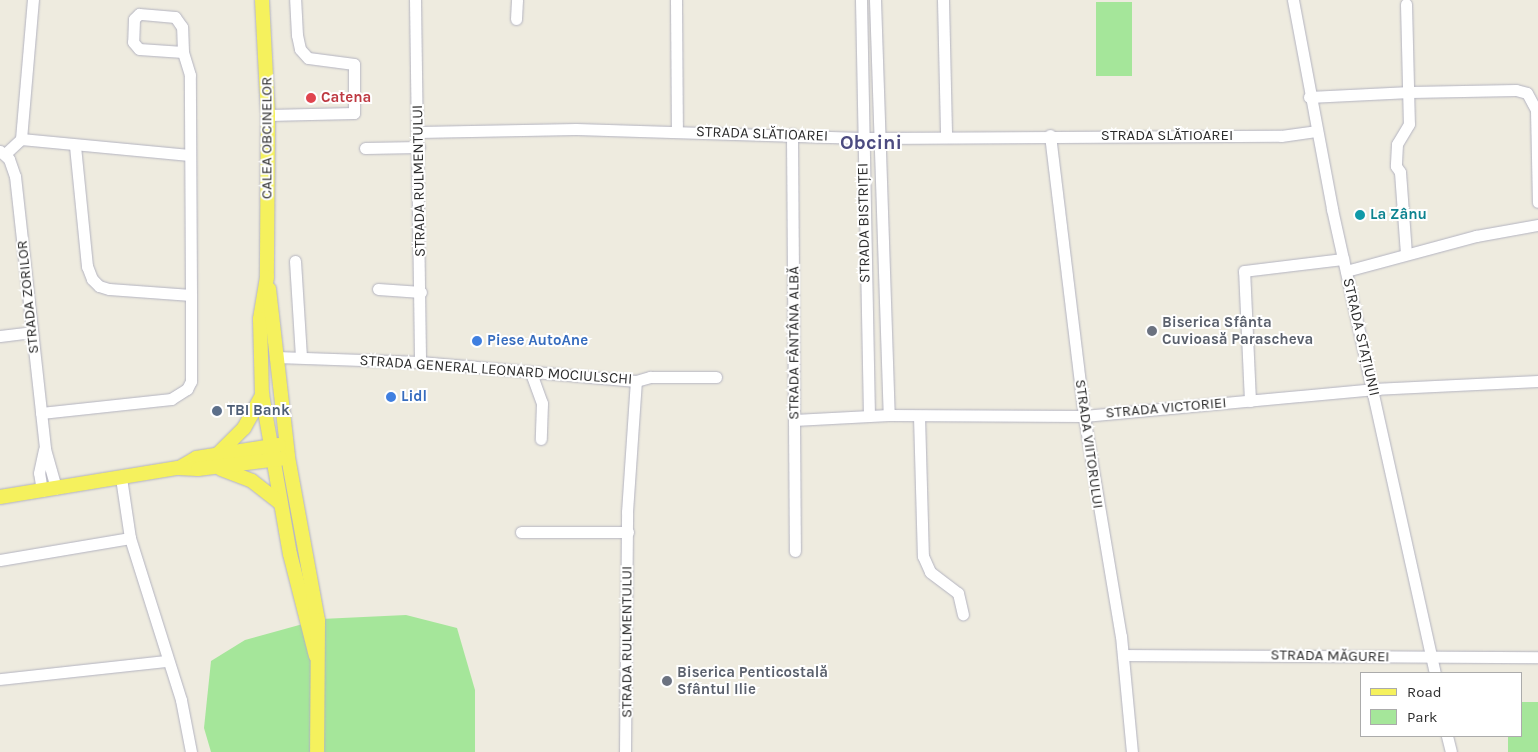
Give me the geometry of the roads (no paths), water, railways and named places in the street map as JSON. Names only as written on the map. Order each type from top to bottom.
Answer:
[{"type":"main road","name":"CALEA OBCINELOR","points":[[262,0],[268,114],[267,277],[287,450],[318,620],[316,656]]},
{"type":"main road","name":"CALEA OBCINELOR","points":[[267,277],[260,319],[262,394],[280,504],[305,620],[316,656]]},
{"type":"main road","points":[[216,461],[244,428],[262,394]]},
{"type":"main road","points":[[0,497],[178,468],[196,458],[216,461],[287,450]]},
{"type":"main road","points":[[216,461],[252,481],[280,504]]},
{"type":"main road","points":[[316,656],[317,752]]},
{"type":"street","points":[[21,139],[33,0]]},
{"type":"street","points":[[268,114],[354,113],[354,64],[308,58],[300,49],[297,35],[295,0]]},
{"type":"street","name":"STRADA RULMENTULUI","points":[[415,0],[421,292],[420,362]]},
{"type":"street","points":[[516,0],[516,19]]},
{"type":"street","points":[[676,0],[677,131]]},
{"type":"street","name":"STRADA BISTRIȚEI","points":[[861,0],[862,138],[869,416]]},
{"type":"street","name":"STRADA BISTRIȚEI","points":[[875,0],[889,416]]},
{"type":"street","points":[[943,0],[946,136]]},
{"type":"street","name":"STRADA STAȚIUNII","points":[[1293,0],[1309,97],[1344,265],[1373,388],[1435,672]]},
{"type":"street","points":[[1406,4],[1410,92],[1409,124],[1397,144],[1396,159],[1406,254]]},
{"type":"street","points":[[41,413],[172,399],[187,389],[192,381],[188,155],[190,75],[183,52],[182,27],[175,17],[140,14],[132,22],[133,42],[140,49],[183,52]]},
{"type":"street","points":[[1309,97],[1410,92],[1516,90],[1527,93],[1534,103],[1537,131],[1538,202]]},
{"type":"street","name":"STRADA SLĂTIOAREI","points":[[418,132],[508,129],[677,131],[862,138],[1050,135],[1281,136],[1316,131]]},
{"type":"street","name":"STRADA FÂNTÂNA ALBĂ","points":[[792,134],[795,551]]},
{"type":"street","name":"STRADA VIITORULUI","points":[[1050,135],[1084,416],[1122,655],[1132,752]]},
{"type":"street","points":[[2,152],[21,139],[75,146],[188,155]]},
{"type":"street","points":[[75,146],[87,266],[92,279],[109,289],[191,295]]},
{"type":"street","points":[[365,148],[418,147]]},
{"type":"street","name":"STRADA ZORILOR","points":[[2,152],[15,176],[49,490]]},
{"type":"street","points":[[1250,400],[1244,271],[1344,265],[1406,254],[1538,225]]},
{"type":"street","points":[[295,261],[301,356]]},
{"type":"street","points":[[378,289],[421,292]]},
{"type":"street","points":[[0,336],[32,332]]},
{"type":"street","name":"STRADA GENERAL LEONARD MOCIULSCHI","points":[[276,357],[301,356],[420,362],[636,381],[650,377],[716,377]]},
{"type":"street","points":[[531,372],[542,403],[541,439]]},
{"type":"street","name":"STRADA RULMENTULUI","points":[[625,752],[628,532],[636,381]]},
{"type":"street","name":"STRADA VICTORIEI","points":[[794,420],[869,416],[1084,416],[1373,388],[1538,381]]},
{"type":"street","points":[[919,416],[923,556],[930,572],[958,593],[963,614]]},
{"type":"street","points":[[121,478],[130,538],[161,630],[167,661],[181,700],[191,752]]},
{"type":"street","points":[[521,532],[628,532]]},
{"type":"street","points":[[0,560],[130,538]]},
{"type":"street","name":"STRADA MĂGUREI","points":[[1122,655],[1538,657]]},
{"type":"street","points":[[0,679],[167,661]]},
{"type":"street","points":[[1447,737],[1451,752]]},
{"type":"place","name":"Catena","points":[[311,98]]},
{"type":"place","name":"La Zânu","points":[[1360,215]]},
{"type":"place","name":"Biserica Sfânta Cuvioasă Parascheva","points":[[1152,331]]},
{"type":"place","name":"Piese AutoAne","points":[[477,341]]},
{"type":"place","name":"Lidl","points":[[391,397]]},
{"type":"place","name":"TBI Bank","points":[[217,411]]},
{"type":"place","name":"Biserica Penticostală Sfântul Ilie","points":[[667,681]]},
{"type":"district","name":"Obcini","points":[[871,142]]}]
